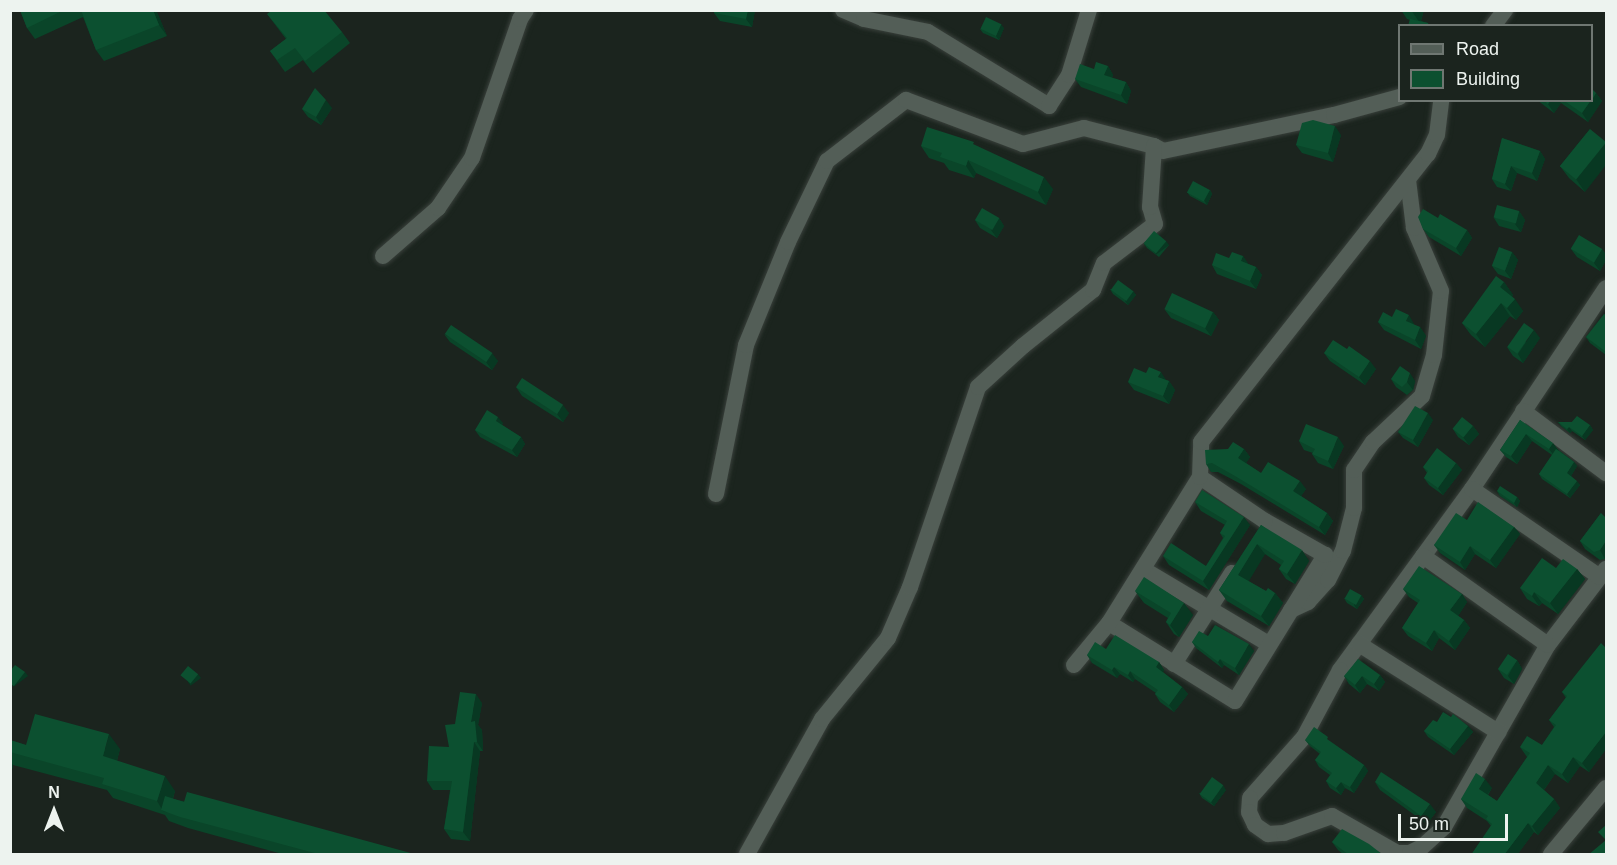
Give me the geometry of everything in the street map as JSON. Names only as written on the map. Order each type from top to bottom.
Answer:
[{"type":"street","points":[[383,255],[438,208],[472,158],[519,19],[526,10]]},
{"type":"street","points":[[843,10],[864,19],[928,32],[1049,105],[1069,75],[1089,10]]},
{"type":"street","points":[[1494,24],[1505,10]]},
{"type":"street","points":[[716,494],[746,345],[788,242],[827,161],[906,100],[1023,144],[1084,128],[1154,146],[1163,151],[1334,116],[1398,98]]},
{"type":"street","points":[[1074,665],[1109,623],[1200,477],[1201,442],[1428,154],[1437,135],[1442,102]]},
{"type":"street","points":[[747,855],[822,719],[888,638],[910,587],[978,387],[1023,346],[1093,290],[1104,262],[1155,224],[1150,207],[1154,146]]},
{"type":"street","points":[[1291,609],[1308,602],[1328,580],[1343,551],[1354,507],[1354,470],[1373,442],[1422,396],[1434,355],[1441,291],[1414,228],[1408,180]]},
{"type":"street","points":[[1472,489],[1603,573],[1548,645],[1444,827],[1417,850],[1397,853],[1332,816],[1284,833],[1268,834],[1255,825],[1249,812],[1250,798],[1304,737],[1340,670],[1472,489],[1523,411],[1601,307],[1606,288]]},
{"type":"street","points":[[1523,411],[1606,473]]},
{"type":"street","points":[[1109,623],[1235,701],[1325,555],[1261,526],[1200,477]]},
{"type":"street","points":[[1424,556],[1548,645]]},
{"type":"street","points":[[1174,664],[1240,560]]},
{"type":"street","points":[[1143,569],[1269,644]]},
{"type":"street","points":[[1359,644],[1498,732]]},
{"type":"street","points":[[1551,855],[1606,788]]},
{"type":"building","points":[[20,10],[64,10],[27,28]]},
{"type":"building","points":[[81,10],[153,10],[159,25],[96,50]]},
{"type":"building","points":[[272,10],[324,10],[342,32],[305,61],[295,48],[277,60],[270,51],[287,38],[267,14]]},
{"type":"building","points":[[715,10],[748,10],[746,19],[714,13]]},
{"type":"building","points":[[986,17],[1001,24],[996,36],[981,29]]},
{"type":"building","points":[[1410,19],[1428,23],[1428,24],[1409,24]]},
{"type":"building","points":[[1096,62],[1108,66],[1104,75],[1126,82],[1121,95],[1075,79],[1080,64],[1094,69]]},
{"type":"building","points":[[315,88],[326,100],[316,117],[302,109]]},
{"type":"building","points":[[1566,102],[1590,102],[1582,113]]},
{"type":"building","points":[[1313,120],[1335,126],[1328,153],[1296,145],[1302,123]]},
{"type":"building","points":[[927,127],[974,142],[973,144],[1044,177],[1038,192],[968,160],[966,166],[940,157],[942,153],[921,146]]},
{"type":"building","points":[[1590,129],[1606,143],[1576,180],[1560,166]]},
{"type":"building","points":[[1502,138],[1540,151],[1532,173],[1511,166],[1505,184],[1492,179]]},
{"type":"building","points":[[1193,181],[1210,190],[1204,201],[1187,192]]},
{"type":"building","points":[[1497,205],[1519,211],[1516,224],[1494,218]]},
{"type":"building","points":[[982,208],[999,218],[992,230],[975,220]]},
{"type":"building","points":[[1423,209],[1438,218],[1440,214],[1467,230],[1456,248],[1423,229],[1418,217]]},
{"type":"building","points":[[1154,231],[1166,241],[1156,254],[1144,243]]},
{"type":"building","points":[[1579,235],[1602,249],[1594,263],[1571,249]]},
{"type":"building","points":[[1499,247],[1512,252],[1505,271],[1492,266]]},
{"type":"building","points":[[1232,252],[1243,256],[1241,261],[1256,267],[1250,281],[1212,265],[1216,253],[1229,258]]},
{"type":"building","points":[[1496,276],[1504,282],[1500,287],[1515,299],[1507,308],[1501,303],[1476,334],[1462,323]]},
{"type":"building","points":[[1118,280],[1133,291],[1126,301],[1111,290]]},
{"type":"building","points":[[1172,293],[1213,312],[1205,328],[1164,309]]},
{"type":"building","points":[[1396,309],[1409,315],[1406,321],[1420,327],[1415,340],[1378,322],[1383,312],[1392,317]]},
{"type":"building","points":[[1604,314],[1606,315],[1606,352],[1586,337]]},
{"type":"building","points":[[1524,323],[1534,330],[1517,354],[1507,347]]},
{"type":"building","points":[[451,325],[492,353],[486,362],[445,334]]},
{"type":"building","points":[[1333,340],[1347,349],[1349,346],[1370,361],[1359,377],[1324,353]]},
{"type":"building","points":[[1400,366],[1410,373],[1407,382],[1402,387],[1391,379]]},
{"type":"building","points":[[1149,367],[1161,372],[1158,377],[1169,381],[1163,396],[1128,382],[1134,368],[1146,373]]},
{"type":"building","points":[[522,378],[563,405],[557,414],[516,387]]},
{"type":"building","points":[[1415,406],[1428,413],[1413,440],[1398,432]]},
{"type":"building","points":[[487,410],[498,417],[496,421],[521,437],[512,450],[475,430]]},
{"type":"building","points":[[1577,416],[1590,425],[1582,436],[1558,422],[1572,422]]},
{"type":"building","points":[[1462,417],[1473,426],[1463,437],[1453,429]]},
{"type":"building","points":[[1520,420],[1553,443],[1549,449],[1526,434],[1511,456],[1500,450]]},
{"type":"building","points":[[1306,424],[1338,437],[1328,461],[1312,454],[1315,449],[1299,441]]},
{"type":"building","points":[[1233,442],[1244,449],[1238,458],[1261,473],[1268,462],[1300,481],[1293,491],[1327,513],[1319,527],[1212,463],[1206,464],[1205,450],[1228,449]]},
{"type":"building","points":[[1437,448],[1456,463],[1438,488],[1424,478],[1428,471],[1423,467]]},
{"type":"building","points":[[1556,449],[1574,462],[1567,473],[1577,481],[1567,494],[1539,474]]},
{"type":"building","points":[[1500,486],[1517,497],[1514,503],[1497,491]]},
{"type":"building","points":[[1202,490],[1244,517],[1203,581],[1163,556],[1171,543],[1206,566],[1225,536],[1220,533],[1227,521],[1195,502]]},
{"type":"building","points":[[1478,502],[1514,527],[1490,560],[1470,546],[1460,562],[1434,545],[1456,513],[1467,520]]},
{"type":"building","points":[[1601,513],[1606,518],[1606,541],[1600,550],[1594,552],[1580,541]]},
{"type":"building","points":[[1261,525],[1302,550],[1287,574],[1279,569],[1284,561],[1257,544],[1238,575],[1266,591],[1268,588],[1275,593],[1261,616],[1219,590]]},
{"type":"building","points":[[1542,558],[1556,568],[1563,559],[1577,569],[1550,603],[1534,592],[1532,596],[1520,588]]},
{"type":"building","points":[[1419,566],[1462,594],[1450,610],[1464,620],[1449,641],[1434,630],[1426,643],[1402,628],[1420,600],[1403,589]]},
{"type":"building","points":[[1144,577],[1184,603],[1170,625],[1166,622],[1171,613],[1135,591]]},
{"type":"building","points":[[1350,589],[1361,595],[1356,605],[1345,599]]},
{"type":"building","points":[[1215,625],[1249,644],[1235,668],[1220,659],[1218,662],[1192,642],[1199,631],[1208,636]]},
{"type":"building","points":[[1115,635],[1159,662],[1156,667],[1182,687],[1169,705],[1155,694],[1158,690],[1130,671],[1128,675],[1114,667],[1112,670],[1087,655],[1095,642],[1106,649]]},
{"type":"building","points":[[1601,643],[1606,648],[1606,732],[1582,763],[1573,757],[1562,774],[1548,765],[1536,783],[1554,799],[1532,826],[1528,823],[1504,855],[1471,855],[1492,824],[1486,819],[1488,816],[1461,799],[1476,773],[1485,779],[1479,789],[1497,801],[1530,753],[1520,747],[1527,736],[1542,745],[1556,725],[1549,720],[1567,696],[1562,692]]},
{"type":"building","points":[[1508,654],[1517,660],[1507,675],[1498,669]]},
{"type":"building","points":[[1358,659],[1380,675],[1374,684],[1362,676],[1355,685],[1344,676]]},
{"type":"building","points":[[15,665],[25,672],[14,686],[10,684],[10,671]]},
{"type":"building","points":[[188,666],[198,674],[191,684],[180,675]]},
{"type":"building","points":[[460,692],[476,694],[471,722],[475,721],[477,742],[474,742],[463,832],[444,829],[452,781],[427,781],[429,746],[449,747],[445,725],[455,724]]},
{"type":"building","points":[[1443,712],[1451,717],[1453,714],[1468,726],[1450,749],[1424,731],[1433,720],[1437,722]]},
{"type":"building","points":[[35,714],[109,734],[103,756],[165,776],[157,801],[102,784],[104,778],[10,752],[10,740],[26,745]]},
{"type":"building","points":[[1314,727],[1364,765],[1350,787],[1341,782],[1336,788],[1326,781],[1332,773],[1315,760],[1321,752],[1305,740]]},
{"type":"building","points":[[1381,772],[1430,804],[1421,816],[1375,782]]},
{"type":"building","points":[[1212,777],[1223,785],[1211,802],[1200,794]]},
{"type":"building","points":[[187,792],[418,855],[322,855],[161,810],[165,796],[184,802]]},
{"type":"building","points":[[1606,825],[1606,840],[1598,832]]},
{"type":"building","points":[[1342,829],[1383,855],[1349,855],[1332,842]]},
{"type":"building","points":[[1606,840],[1606,855],[1588,855]]}]
